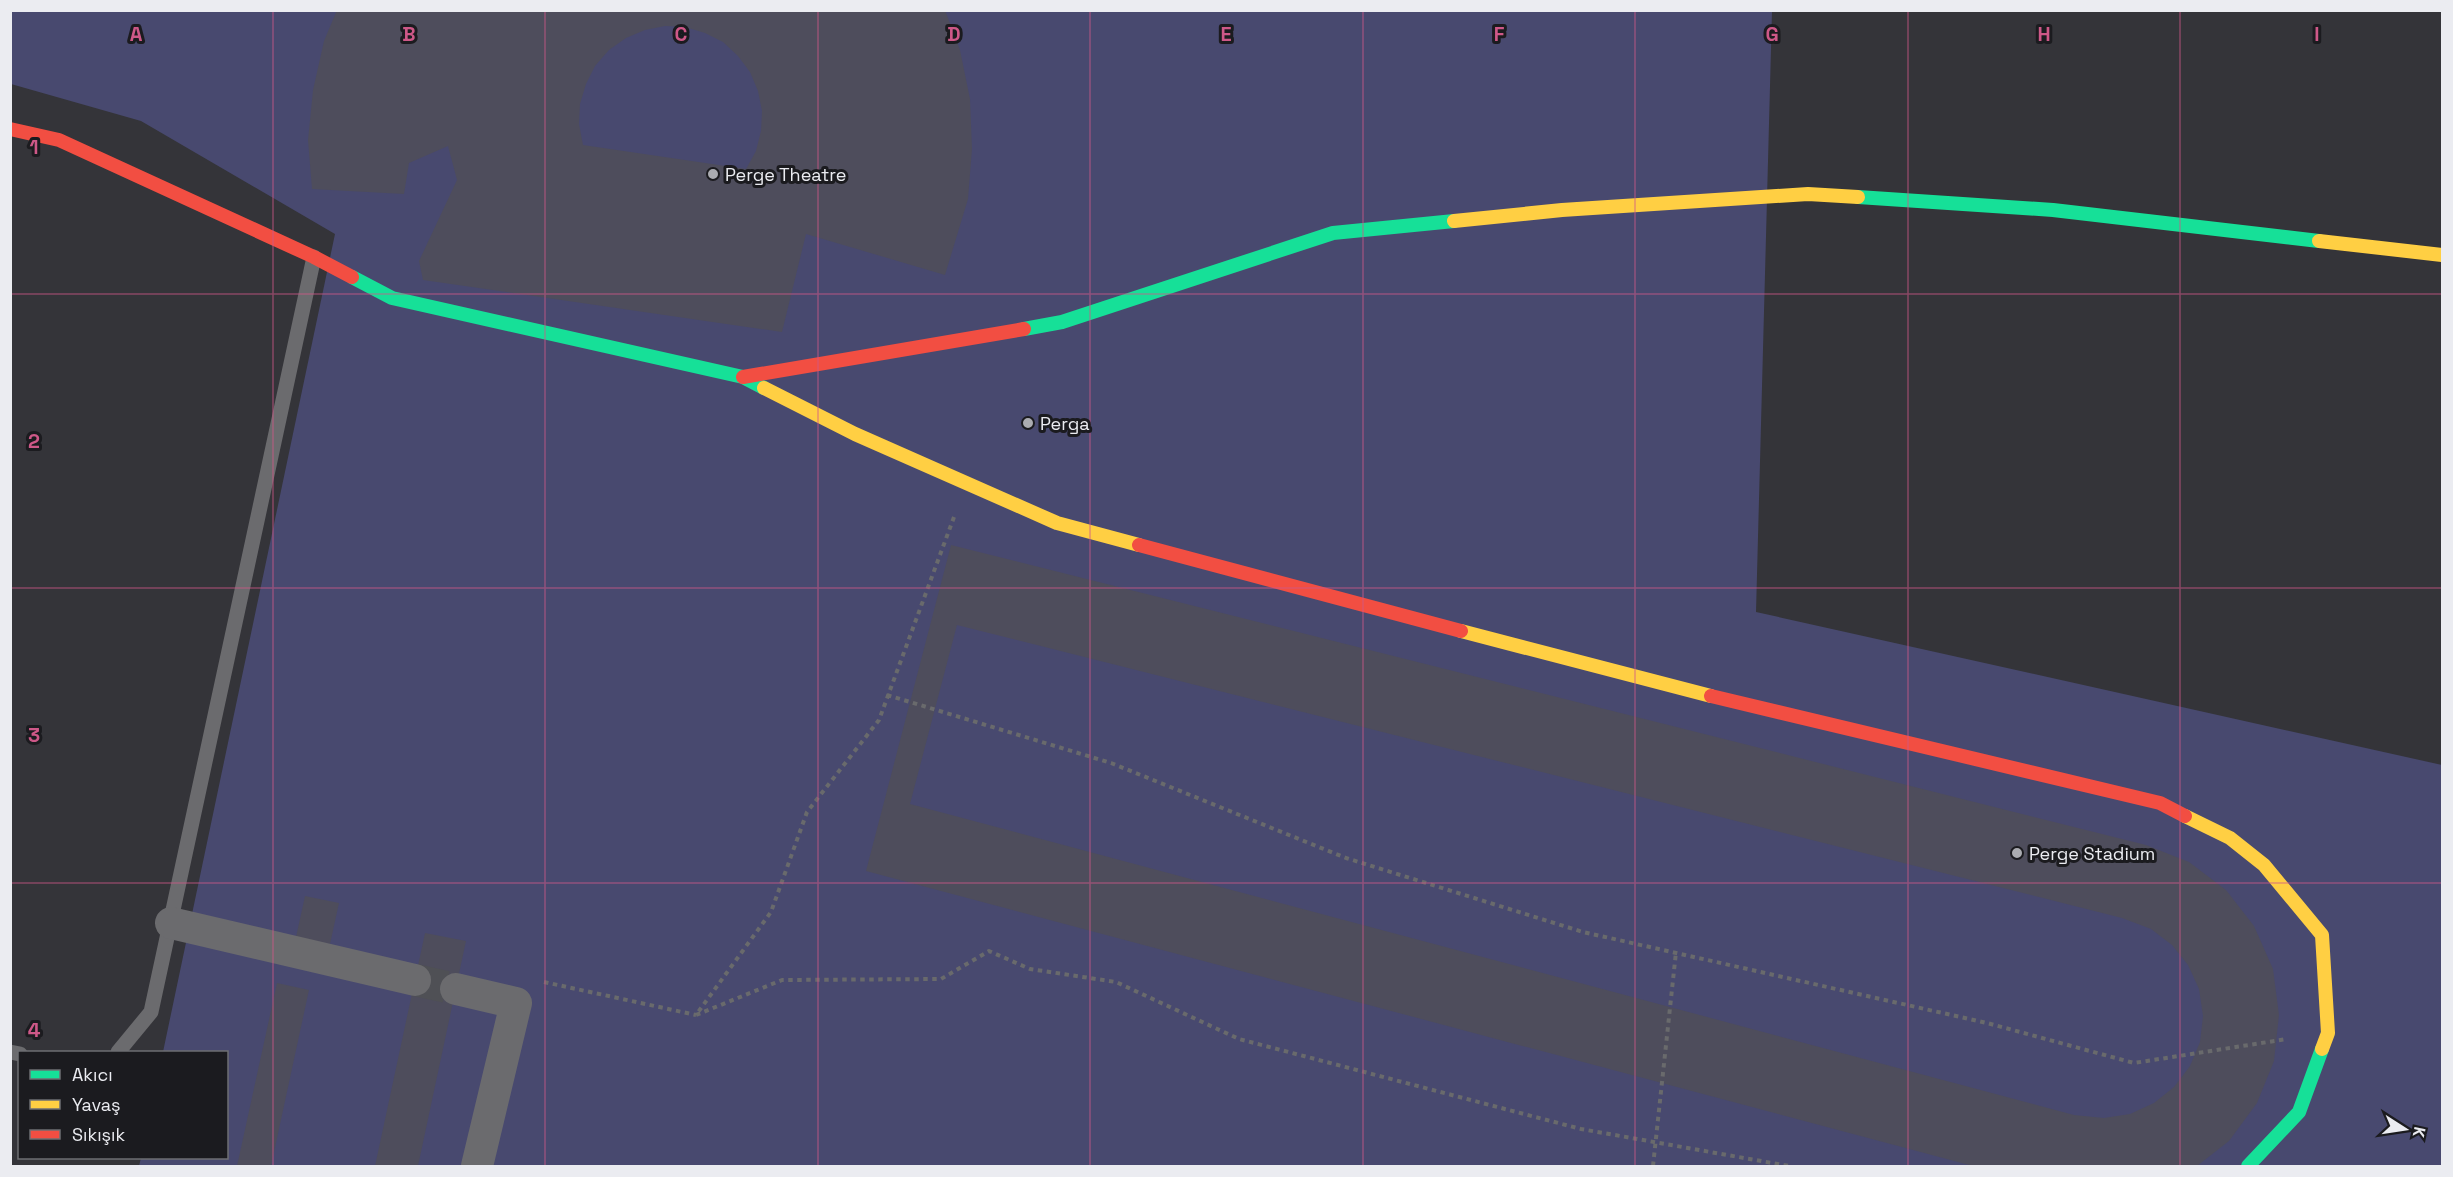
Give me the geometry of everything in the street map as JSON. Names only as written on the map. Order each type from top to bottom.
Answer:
[{"type":"street","points":[[10,129],[60,140],[314,257],[392,298],[743,377],[855,434],[1057,523],[1659,684],[2160,803],[2230,838],[2264,865],[2322,935],[2328,1033],[2299,1112],[2248,1167]]},
{"type":"street","points":[[743,377],[1062,322],[1333,233],[1562,210],[1808,194],[2054,210],[2442,255]]},
{"type":"street","points":[[171,923],[415,980]]},
{"type":"street","points":[[456,990],[516,1003],[477,1167]]},
{"type":"lane","points":[[120,1051],[151,1012],[314,257]]},
{"type":"path","points":[[696,1015],[771,912],[807,812],[879,720],[967,483]]},
{"type":"path","points":[[887,694],[1111,763],[1346,858],[1583,932],[1987,1023],[2134,1063],[2328,1033]]},
{"type":"path","points":[[516,1003],[536,980],[696,1015],[782,980],[941,979],[989,951],[1030,969],[1116,982],[1239,1040],[1581,1129],[1789,1167]]},
{"type":"path","points":[[1653,1167],[1676,952]]},
{"type":"shaded area","name":"Perga","points":[[10,11],[1772,11],[1756,612],[2442,765],[2442,1166],[139,1166],[141,1159],[228,1159],[228,1051],[163,1051],[335,234],[141,121],[11,84]]},
{"type":"building","name":"Perge Theatre","points":[[337,10],[945,10],[960,50],[970,99],[972,149],[968,199],[945,275],[806,234],[782,332],[423,280],[419,261],[457,180],[448,146],[409,163],[404,194],[312,189],[308,140],[313,90],[324,41]],"holes":[[[665,26],[685,27],[723,42],[750,72],[758,91],[762,111],[761,131],[756,151],[746,169],[583,145],[579,124],[580,104],[595,66],[609,50],[626,38],[645,30]]]},
{"type":"building","name":"Perge Stadium","points":[[951,545],[2146,845],[2189,862],[2226,890],[2254,926],[2273,969],[2279,1015],[2274,1061],[2257,1103],[2229,1141],[2197,1166],[1973,1166],[866,871]],"holes":[[[957,625],[2122,918],[2151,929],[2172,945],[2188,965],[2199,989],[2203,1016],[2200,1042],[2190,1066],[2174,1087],[2154,1103],[2130,1114],[2104,1118],[2074,1115],[910,804]]]},
{"type":"building","points":[[305,896],[339,903],[330,944],[296,937]]},
{"type":"building","points":[[425,933],[466,941],[418,1166],[375,1166]]},
{"type":"building","points":[[277,983],[309,990],[271,1166],[237,1166]]},
{"type":"tunnel","points":[[415,980],[456,989]]},
{"type":"traffic: fast","points":[[1858,197],[2053,210],[2319,241]]},
{"type":"traffic: fast","points":[[1024,329],[1062,322],[1333,233],[1454,221]]},
{"type":"traffic: fast","points":[[352,277],[392,298],[743,377],[764,388]]},
{"type":"traffic: fast","points":[[2248,1166],[2299,1112],[2322,1049]]},
{"type":"traffic: slow","points":[[1454,221],[1562,210],[1808,194],[1858,197]]},
{"type":"traffic: slow","points":[[2319,241],[2442,255]]},
{"type":"traffic: slow","points":[[764,388],[855,434],[1057,523],[1139,545]]},
{"type":"traffic: slow","points":[[1461,631],[1711,696]]},
{"type":"traffic: slow","points":[[2185,816],[2230,838],[2264,865],[2322,935],[2328,1033],[2322,1049]]},
{"type":"traffic: jam","points":[[10,129],[59,140],[314,257],[352,277]]},
{"type":"traffic: jam","points":[[743,377],[1024,329]]},
{"type":"traffic: jam","points":[[1139,545],[1461,631]]},
{"type":"traffic: jam","points":[[1711,696],[2160,803],[2185,816]]},
{"type":"place","name":"Perge Theatre","points":[[713,174]]},
{"type":"place","name":"Perga","points":[[1028,423]]},
{"type":"place","name":"Perge Stadium","points":[[2017,853]]}]
